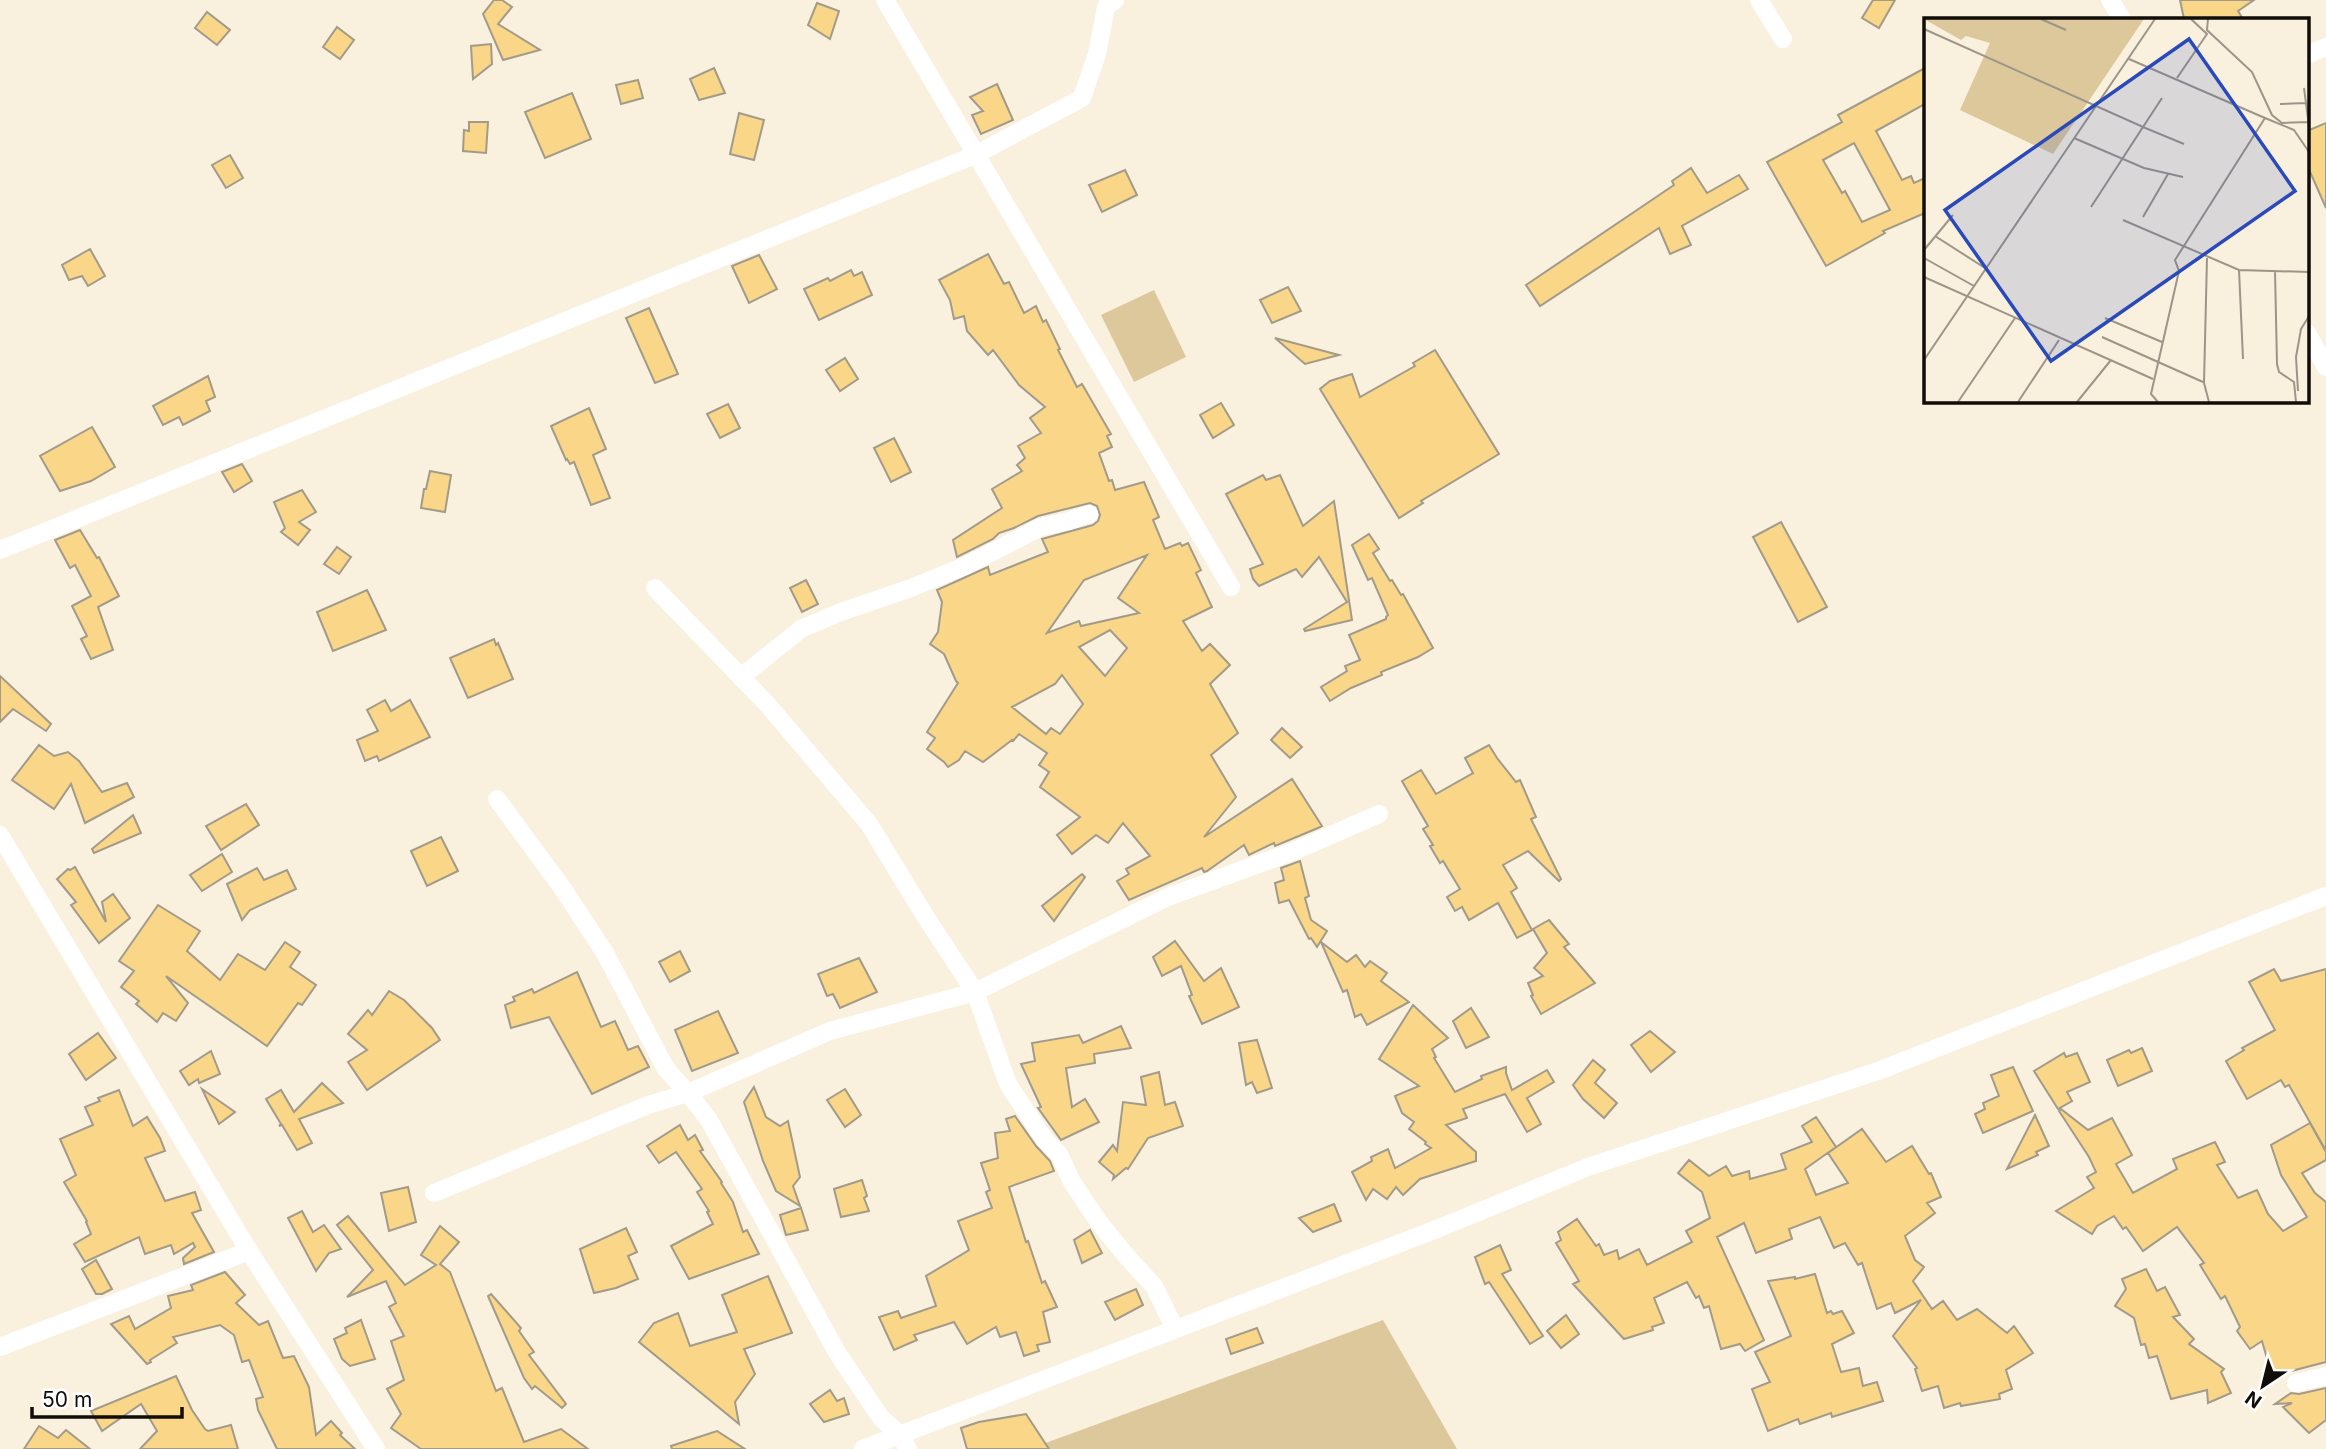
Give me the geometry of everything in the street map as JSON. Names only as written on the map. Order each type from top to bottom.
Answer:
[{"type":"street","points":[[885,0],[1231,587]]},
{"type":"street","points":[[0,550],[975,155],[1082,98],[1097,54],[1106,7],[1115,0]]},
{"type":"street","points":[[1759,0],[1783,39]]},
{"type":"street","points":[[2110,0],[2121,18]]},
{"type":"street","points":[[2308,55],[2326,47]]},
{"type":"street","points":[[2308,335],[2326,368]]},
{"type":"street","points":[[741,677],[801,629],[965,566],[1041,527],[1069,522],[1089,514]]},
{"type":"street","points":[[655,588],[768,704],[869,824],[975,992],[1008,1084],[1045,1140],[1059,1154],[1072,1182],[1098,1221],[1154,1286],[1175,1329]]},
{"type":"street","points":[[497,799],[605,953],[666,1069],[709,1120],[838,1354],[881,1418],[904,1442]]},
{"type":"street","points":[[433,1193],[648,1105],[688,1093],[822,1033],[975,992],[1168,897],[1297,850],[1379,814]]},
{"type":"street","points":[[0,835],[249,1251],[376,1449]]},
{"type":"street","points":[[863,1449],[904,1442],[1175,1329],[1437,1229],[1588,1167],[1878,1072],[2326,896]]},
{"type":"street","points":[[0,1347],[249,1251]]},
{"type":"street","points":[[2296,1383],[2326,1376]]},
{"type":"shaded area","points":[[1154,290],[1186,357],[1134,382],[1101,315]]},
{"type":"shaded area","points":[[1383,1320],[1457,1449],[1029,1449]]},
{"type":"building","points":[[494,0],[502,0],[512,7],[498,24],[540,50],[503,60],[483,14]]},
{"type":"building","points":[[1873,0],[1895,0],[1879,28],[1862,18]]},
{"type":"building","points":[[2180,0],[2254,0],[2238,11],[2242,18],[2184,18]]},
{"type":"building","points":[[817,3],[839,11],[830,39],[808,25]]},
{"type":"building","points":[[207,12],[230,30],[217,45],[195,28]]},
{"type":"building","points":[[337,27],[354,40],[340,59],[323,47]]},
{"type":"building","points":[[491,44],[492,64],[473,79],[471,46]]},
{"type":"building","points":[[714,68],[725,93],[699,100],[690,79]]},
{"type":"building","points":[[1924,69],[1924,105],[1876,131],[1902,180],[1911,176],[1914,183],[1924,178],[1924,213],[1883,231],[1885,233],[1826,266],[1767,162],[1842,122],[1838,115]],"holes":[[[1854,143],[1890,210],[1862,222],[1845,191],[1842,193],[1823,160]]]},
{"type":"building","points":[[638,80],[643,98],[621,104],[616,85]]},
{"type":"building","points":[[997,84],[1013,120],[981,134],[972,115],[983,111],[970,97]]},
{"type":"building","points":[[572,93],[591,139],[545,158],[525,112]]},
{"type":"building","points":[[739,113],[764,120],[754,160],[730,154]]},
{"type":"building","points":[[469,122],[488,122],[486,153],[463,151],[464,130],[469,131]]},
{"type":"building","points":[[2326,123],[2326,208],[2308,167],[2308,131]]},
{"type":"building","points":[[230,155],[243,178],[226,188],[212,165]]},
{"type":"building","points":[[1691,168],[1707,193],[1739,175],[1748,189],[1682,226],[1691,245],[1670,254],[1659,228],[1540,306],[1526,285],[1674,185],[1672,181]]},
{"type":"building","points":[[1125,170],[1137,195],[1102,212],[1089,185]]},
{"type":"building","points":[[90,249],[105,276],[88,286],[82,276],[69,280],[62,265]]},
{"type":"building","points":[[988,254],[1004,284],[1009,282],[1024,313],[1036,306],[1043,322],[1046,320],[1077,387],[1082,384],[1111,434],[1107,436],[1112,447],[1099,453],[1109,481],[1112,480],[1115,490],[1144,482],[1159,517],[1153,520],[1165,549],[1188,543],[1201,570],[1196,573],[1212,607],[1183,621],[1202,651],[1210,644],[1230,665],[1210,684],[1238,733],[1211,755],[1236,797],[1204,837],[1292,779],[1322,826],[1249,855],[1244,845],[1207,871],[1204,872],[1202,868],[1129,900],[1117,881],[1129,874],[1126,869],[1150,856],[1123,823],[1108,843],[1096,835],[1072,854],[1057,835],[1080,817],[1040,787],[1049,772],[1039,765],[1047,753],[1019,734],[983,762],[965,751],[959,760],[948,767],[927,749],[935,738],[927,732],[958,683],[944,654],[930,644],[938,632],[942,602],[937,590],[988,567],[990,575],[1048,552],[1042,539],[1093,525],[1100,515],[1097,506],[1090,503],[1038,516],[999,533],[993,539],[957,557],[953,540],[1002,508],[992,489],[1022,471],[1017,465],[1025,458],[1018,446],[1041,433],[1030,418],[1045,407],[1019,385],[993,350],[988,355],[967,331],[964,316],[954,319],[950,300],[939,280]],"holes":[[[1147,555],[1118,598],[1139,613],[1081,626],[1079,621],[1047,633],[1084,580]],[[1110,630],[1127,648],[1105,676],[1079,647]],[[1062,675],[1083,704],[1060,734],[1051,728],[1046,734],[1012,707],[1055,684]]]},
{"type":"building","points":[[759,255],[777,289],[749,303],[732,266]]},
{"type":"building","points":[[851,270],[854,276],[862,272],[872,295],[819,320],[804,289],[828,278],[830,281]]},
{"type":"building","points":[[1288,287],[1301,311],[1272,323],[1260,300]]},
{"type":"building","points":[[649,308],[678,374],[655,383],[626,318]]},
{"type":"building","points":[[1275,338],[1339,355],[1305,364]]},
{"type":"building","points":[[1435,350],[1499,454],[1421,501],[1423,503],[1399,518],[1320,389],[1330,381],[1352,374],[1360,397],[1415,366],[1413,363]]},
{"type":"building","points":[[845,358],[858,379],[840,391],[826,370]]},
{"type":"building","points":[[208,376],[215,397],[206,401],[210,411],[183,425],[179,417],[163,425],[153,406]]},
{"type":"building","points":[[1221,403],[1234,425],[1213,438],[1200,415]]},
{"type":"building","points":[[728,404],[740,428],[720,438],[707,414]]},
{"type":"building","points":[[589,408],[606,449],[593,455],[610,498],[591,505],[574,462],[570,464],[566,460],[551,426]]},
{"type":"building","points":[[92,427],[115,467],[91,481],[60,491],[40,456]]},
{"type":"building","points":[[894,438],[911,472],[891,482],[874,448]]},
{"type":"building","points":[[242,464],[252,481],[234,492],[222,472]]},
{"type":"building","points":[[430,471],[451,475],[445,512],[421,508]]},
{"type":"building","points":[[1263,475],[1266,480],[1280,475],[1303,526],[1334,501],[1352,620],[1305,631],[1304,629],[1347,602],[1319,557],[1302,577],[1296,569],[1259,586],[1253,579],[1250,569],[1263,564],[1226,494]]},
{"type":"building","points":[[302,490],[316,512],[299,522],[310,530],[298,545],[281,532],[285,528],[274,502]]},
{"type":"building","points":[[1781,522],[1827,607],[1798,622],[1753,537]]},
{"type":"building","points":[[80,530],[97,558],[99,557],[119,596],[98,607],[113,650],[91,659],[81,639],[87,636],[72,606],[91,596],[75,565],[70,568],[55,540]]},
{"type":"building","points":[[1369,534],[1379,549],[1373,553],[1390,581],[1392,580],[1401,595],[1403,594],[1433,648],[1381,672],[1382,675],[1351,688],[1330,701],[1321,687],[1347,671],[1345,666],[1360,660],[1349,635],[1386,619],[1388,615],[1372,578],[1368,580],[1352,545]]},
{"type":"building","points":[[337,547],[351,557],[339,574],[324,564]]},
{"type":"building","points":[[806,580],[818,604],[802,612],[790,588]]},
{"type":"building","points":[[367,590],[386,630],[333,651],[317,612]]},
{"type":"building","points":[[494,639],[513,679],[468,698],[450,658]]},
{"type":"building","points":[[0,676],[51,724],[46,731],[13,709],[0,722]]},
{"type":"building","points":[[385,700],[391,711],[410,700],[430,737],[379,761],[377,756],[365,761],[357,740],[378,731],[367,710]]},
{"type":"building","points":[[1282,728],[1302,747],[1290,758],[1271,740]]},
{"type":"building","points":[[39,745],[54,756],[68,752],[79,761],[102,792],[127,783],[134,797],[85,823],[71,784],[54,809],[12,780]]},
{"type":"building","points":[[1489,745],[1516,782],[1520,780],[1536,817],[1531,819],[1561,879],[1559,881],[1528,851],[1503,865],[1517,888],[1511,892],[1532,930],[1517,938],[1498,903],[1469,920],[1462,907],[1455,911],[1447,897],[1460,889],[1430,846],[1433,845],[1423,829],[1428,826],[1402,781],[1421,770],[1436,794],[1473,773],[1465,758]]},
{"type":"building","points":[[246,804],[259,825],[221,850],[206,826]]},
{"type":"building","points":[[133,815],[141,833],[94,853],[92,849]]},
{"type":"building","points":[[441,837],[458,871],[427,886],[411,851]]},
{"type":"building","points":[[222,854],[232,872],[202,891],[190,875]]},
{"type":"building","points":[[1300,861],[1309,896],[1305,898],[1311,920],[1327,931],[1317,947],[1311,938],[1309,939],[1289,900],[1279,903],[1275,883],[1284,880],[1281,868]]},
{"type":"building","points":[[75,867],[106,922],[102,902],[113,894],[130,918],[99,943],[71,905],[76,902],[57,879],[68,869]]},
{"type":"building","points":[[257,868],[264,880],[287,870],[296,889],[250,910],[242,920],[227,884]]},
{"type":"building","points":[[1082,874],[1085,877],[1054,921],[1042,906]]},
{"type":"building","points":[[158,905],[200,931],[187,951],[220,980],[238,954],[265,970],[285,942],[300,952],[290,967],[316,985],[302,1005],[298,1003],[267,1046],[166,976],[188,1003],[176,1021],[163,1013],[157,1022],[136,1004],[139,1001],[121,987],[134,971],[119,961]]},
{"type":"building","points":[[1549,920],[1569,944],[1564,947],[1595,983],[1541,1014],[1531,996],[1533,995],[1528,983],[1543,976],[1534,968],[1547,953],[1533,929]]},
{"type":"building","points":[[1175,941],[1204,981],[1221,968],[1239,1007],[1202,1024],[1189,996],[1192,995],[1181,966],[1162,976],[1153,957]]},
{"type":"building","points":[[1321,942],[1347,962],[1356,955],[1365,967],[1370,961],[1387,973],[1381,981],[1409,1002],[1367,1025],[1361,1014],[1355,1017],[1347,990],[1343,992]]},
{"type":"building","points":[[680,951],[690,971],[670,982],[659,962]]},
{"type":"building","points":[[859,958],[877,992],[840,1008],[833,994],[827,996],[818,974]]},
{"type":"building","points":[[2274,969],[2281,981],[2326,969],[2326,1151],[2289,1085],[2285,1087],[2281,1080],[2247,1099],[2226,1061],[2244,1050],[2242,1048],[2275,1030],[2249,982]]},
{"type":"building","points":[[577,972],[601,1027],[615,1021],[628,1050],[638,1046],[649,1067],[592,1094],[549,1017],[511,1028],[505,1005],[515,1001],[513,997],[532,989],[534,993]]},
{"type":"building","points":[[389,991],[404,1000],[440,1040],[367,1090],[348,1062],[367,1050],[348,1034],[368,1010],[372,1015]]},
{"type":"building","points":[[1413,1005],[1448,1038],[1432,1049],[1436,1057],[1434,1058],[1455,1092],[1482,1079],[1481,1076],[1506,1067],[1512,1090],[1547,1070],[1554,1082],[1527,1098],[1541,1124],[1527,1132],[1505,1094],[1463,1109],[1467,1118],[1446,1125],[1476,1152],[1476,1161],[1420,1179],[1403,1195],[1396,1187],[1387,1199],[1373,1189],[1366,1200],[1352,1172],[1372,1161],[1371,1157],[1388,1149],[1395,1168],[1431,1148],[1409,1129],[1414,1122],[1402,1113],[1395,1096],[1419,1086],[1379,1059]]},
{"type":"building","points":[[1471,1008],[1489,1037],[1466,1048],[1453,1021]]},
{"type":"building","points":[[718,1011],[738,1053],[692,1071],[675,1030]]},
{"type":"building","points":[[1121,1026],[1131,1048],[1094,1054],[1095,1063],[1066,1068],[1072,1107],[1085,1099],[1099,1122],[1061,1140],[1038,1108],[1041,1107],[1021,1064],[1035,1061],[1032,1043],[1079,1035],[1083,1043]]},
{"type":"building","points":[[1650,1031],[1675,1052],[1651,1072],[1631,1045]]},
{"type":"building","points":[[98,1033],[116,1058],[86,1080],[69,1054]]},
{"type":"building","points":[[1257,1040],[1272,1088],[1257,1093],[1252,1082],[1246,1085],[1239,1043]]},
{"type":"building","points":[[2142,1048],[2152,1071],[2118,1086],[2107,1060],[2129,1050],[2131,1053]]},
{"type":"building","points":[[211,1051],[220,1074],[199,1083],[198,1079],[189,1085],[180,1071]]},
{"type":"building","points":[[2064,1053],[2066,1057],[2077,1053],[2090,1082],[2067,1092],[2072,1101],[2058,1109],[2034,1071]]},
{"type":"building","points":[[1593,1060],[1605,1070],[1595,1083],[1617,1103],[1604,1118],[1583,1099],[1573,1085]]},
{"type":"building","points":[[2013,1067],[2033,1111],[1983,1133],[1975,1114],[1985,1109],[1983,1103],[1999,1096],[1991,1075]]},
{"type":"building","points":[[1159,1072],[1165,1105],[1175,1102],[1183,1126],[1148,1138],[1128,1169],[1113,1179],[1114,1175],[1099,1162],[1113,1145],[1117,1151],[1123,1102],[1146,1105],[1141,1077]]},
{"type":"building","points":[[322,1083],[343,1103],[299,1119],[312,1143],[297,1150],[282,1125],[279,1126],[281,1124],[266,1099],[281,1090],[294,1112]]},
{"type":"building","points":[[754,1087],[766,1117],[780,1126],[788,1121],[800,1177],[793,1186],[800,1206],[776,1191],[763,1161],[744,1102]]},
{"type":"building","points":[[202,1089],[235,1112],[219,1124]]},
{"type":"building","points":[[845,1089],[861,1115],[845,1127],[827,1100]]},
{"type":"building","points":[[119,1090],[133,1126],[147,1117],[160,1138],[165,1151],[145,1158],[165,1201],[195,1192],[201,1210],[192,1213],[214,1252],[184,1264],[183,1258],[195,1247],[193,1243],[174,1254],[171,1245],[145,1254],[139,1237],[85,1262],[74,1244],[91,1234],[87,1221],[64,1182],[76,1175],[60,1139],[93,1125],[85,1107],[100,1101],[98,1098]]},
{"type":"building","points":[[2061,1109],[2088,1130],[2112,1118],[2132,1155],[2116,1164],[2133,1193],[2177,1169],[2173,1159],[2215,1142],[2225,1162],[2217,1165],[2238,1198],[2257,1190],[2268,1214],[2283,1231],[2307,1217],[2281,1175],[2271,1145],[2310,1123],[2326,1152],[2326,1160],[2302,1173],[2315,1193],[2326,1202],[2326,1362],[2272,1376],[2262,1341],[2250,1349],[2237,1331],[2240,1327],[2225,1296],[2221,1299],[2200,1265],[2204,1263],[2177,1227],[2143,1251],[2126,1227],[2123,1229],[2114,1216],[2097,1226],[2092,1234],[2056,1211],[2094,1188],[2087,1177],[2096,1172],[2059,1111]]},
{"type":"building","points":[[2035,1115],[2049,1146],[2036,1152],[2038,1155],[2007,1169]]},
{"type":"building","points":[[1015,1116],[1050,1161],[1054,1171],[1009,1187],[1042,1283],[1045,1281],[1057,1307],[1043,1312],[1050,1342],[1037,1345],[1039,1351],[1024,1356],[1016,1332],[1000,1337],[996,1327],[967,1344],[954,1322],[914,1335],[917,1340],[894,1350],[879,1317],[898,1311],[901,1318],[936,1306],[926,1276],[969,1250],[958,1221],[992,1208],[986,1192],[990,1190],[981,1163],[998,1158],[995,1133],[1010,1131],[1006,1119]]},
{"type":"building","points":[[1816,1117],[1836,1147],[1805,1169],[1816,1195],[1848,1183],[1828,1153],[1862,1129],[1886,1162],[1912,1146],[1929,1174],[1931,1173],[1941,1197],[1927,1203],[1935,1213],[1905,1236],[1915,1260],[1924,1267],[1913,1281],[1932,1309],[1943,1301],[1957,1320],[1977,1309],[2007,1333],[2014,1326],[2033,1353],[2006,1370],[2012,1389],[1999,1394],[2000,1399],[1961,1406],[1960,1403],[1944,1408],[1938,1386],[1922,1391],[1915,1369],[1917,1368],[1893,1336],[1921,1300],[1895,1313],[1891,1303],[1877,1309],[1862,1263],[1858,1265],[1845,1243],[1834,1248],[1820,1217],[1789,1229],[1792,1239],[1756,1253],[1744,1223],[1717,1237],[1764,1340],[1745,1351],[1740,1344],[1721,1349],[1709,1306],[1704,1308],[1699,1296],[1696,1298],[1687,1282],[1654,1298],[1664,1323],[1652,1327],[1653,1330],[1624,1339],[1573,1284],[1579,1281],[1556,1243],[1561,1240],[1558,1232],[1577,1219],[1596,1246],[1599,1244],[1604,1255],[1617,1250],[1619,1259],[1639,1249],[1647,1265],[1692,1242],[1686,1231],[1710,1218],[1702,1192],[1678,1173],[1689,1160],[1709,1176],[1726,1166],[1732,1176],[1749,1171],[1750,1179],[1786,1169],[1781,1154],[1812,1142],[1802,1126]]},
{"type":"building","points":[[680,1125],[688,1140],[695,1135],[703,1150],[700,1151],[733,1202],[743,1232],[747,1230],[759,1254],[689,1279],[671,1246],[713,1224],[707,1212],[709,1211],[697,1192],[702,1189],[676,1152],[659,1163],[647,1146]]},
{"type":"building","points":[[862,1180],[869,1211],[841,1217],[834,1189]]},
{"type":"building","points":[[408,1187],[416,1222],[389,1231],[381,1193]]},
{"type":"building","points":[[1334,1204],[1341,1221],[1313,1232],[1299,1218]]},
{"type":"building","points":[[801,1208],[808,1230],[786,1235],[780,1215]]},
{"type":"building","points":[[302,1211],[313,1232],[324,1225],[341,1249],[329,1253],[316,1271],[288,1218]]},
{"type":"building","points":[[348,1216],[405,1285],[436,1265],[421,1255],[440,1226],[459,1242],[440,1264],[450,1272],[496,1391],[502,1388],[524,1442],[561,1429],[588,1449],[421,1449],[391,1428],[401,1414],[387,1389],[404,1380],[391,1341],[404,1336],[389,1307],[396,1303],[386,1281],[347,1297],[373,1270],[337,1225]]},
{"type":"building","points":[[626,1228],[637,1252],[628,1256],[638,1279],[594,1293],[580,1249]]},
{"type":"building","points":[[1090,1230],[1102,1253],[1082,1263],[1074,1240]]},
{"type":"building","points":[[1500,1245],[1511,1270],[1502,1274],[1543,1336],[1530,1344],[1489,1282],[1485,1284],[1475,1257]]},
{"type":"building","points":[[96,1260],[112,1289],[102,1294],[96,1294],[82,1269]]},
{"type":"building","points":[[2146,1269],[2157,1291],[2165,1287],[2180,1315],[2173,1317],[2194,1339],[2189,1344],[2224,1369],[2221,1372],[2231,1393],[2208,1403],[2207,1390],[2171,1399],[2157,1356],[2149,1358],[2145,1344],[2141,1345],[2134,1318],[2115,1306],[2126,1289],[2122,1279]]},
{"type":"building","points":[[225,1272],[245,1295],[236,1303],[259,1325],[268,1321],[283,1358],[294,1356],[309,1387],[316,1435],[331,1421],[342,1433],[340,1435],[355,1449],[277,1449],[258,1410],[256,1399],[263,1397],[249,1360],[242,1362],[234,1335],[220,1325],[173,1337],[177,1343],[147,1364],[111,1324],[129,1316],[135,1329],[171,1308],[168,1296],[193,1290],[191,1285]]},
{"type":"building","points":[[1815,1274],[1827,1313],[1842,1311],[1854,1333],[1832,1344],[1841,1372],[1859,1368],[1863,1386],[1877,1382],[1883,1401],[1832,1417],[1831,1413],[1800,1424],[1798,1419],[1768,1431],[1752,1389],[1770,1382],[1755,1352],[1791,1336],[1768,1281]]},
{"type":"building","points":[[768,1276],[792,1333],[744,1349],[755,1374],[735,1402],[739,1424],[639,1342],[654,1323],[678,1313],[690,1346],[737,1332],[722,1295]]},
{"type":"building","points":[[1136,1289],[1143,1305],[1115,1320],[1105,1302]]},
{"type":"building","points":[[491,1294],[521,1328],[519,1331],[534,1352],[529,1355],[566,1404],[562,1408],[535,1386],[532,1389],[524,1378],[488,1296]]},
{"type":"building","points":[[1566,1315],[1579,1334],[1561,1348],[1547,1331]]},
{"type":"building","points":[[361,1320],[375,1359],[350,1366],[342,1359],[334,1339],[347,1333],[345,1328]]},
{"type":"building","points":[[1257,1328],[1263,1343],[1231,1354],[1226,1339]]},
{"type":"building","points":[[176,1376],[192,1410],[205,1429],[208,1431],[231,1425],[238,1449],[140,1449],[157,1431],[141,1404],[102,1431],[91,1411]]},
{"type":"building","points":[[2326,1388],[2326,1420],[2309,1433],[2283,1407],[2292,1403],[2275,1404],[2291,1393],[2299,1394]]},
{"type":"building","points":[[830,1390],[837,1401],[844,1398],[849,1414],[824,1422],[810,1404]]},
{"type":"building","points":[[1026,1414],[1049,1449],[967,1449],[961,1428]]},
{"type":"building","points":[[39,1426],[58,1438],[66,1430],[90,1449],[24,1449]]},
{"type":"building","points":[[717,1431],[745,1449],[672,1449],[671,1446]]}]
